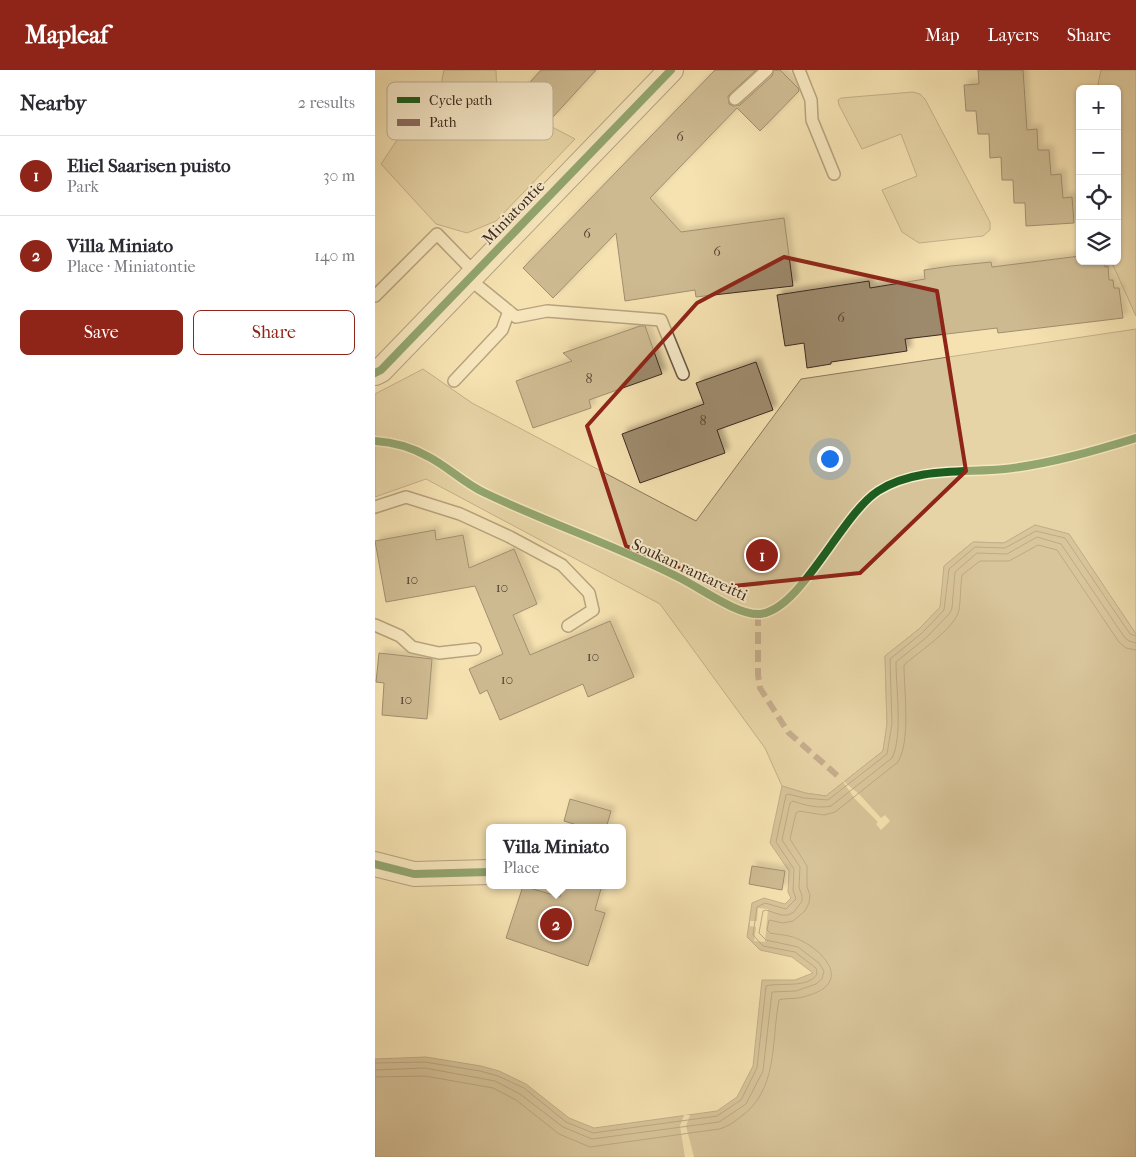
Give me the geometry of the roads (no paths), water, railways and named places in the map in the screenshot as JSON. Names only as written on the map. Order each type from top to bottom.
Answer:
[{"type":"street","name":"Miniatontie","points":[[375,373],[381,370],[671,70]]},
{"type":"street","points":[[375,864],[414,874],[486,872]]},
{"type":"lane","points":[[735,99],[767,70]]},
{"type":"lane","points":[[799,70],[811,100],[812,120],[834,174]]},
{"type":"lane","points":[[375,296],[437,234],[471,275],[516,317],[547,311],[661,320],[683,374]]},
{"type":"lane","points":[[454,381],[502,330],[509,311]]},
{"type":"lane","points":[[375,507],[406,497],[460,514],[510,537],[562,565],[589,593],[593,610],[568,626]]},
{"type":"lane","points":[[375,625],[400,636],[412,647],[439,653],[475,649]]},
{"type":"water","points":[[1035,525],[1069,534],[1136,634],[1136,1157],[375,1157],[375,1059],[426,1057],[481,1066],[499,1071],[526,1084],[569,1118],[594,1128],[717,1111],[737,1097],[753,1066],[762,980],[795,980],[813,973],[792,957],[760,950],[747,937],[752,903],[764,898],[785,904],[791,898],[788,892],[789,871],[770,843],[782,786],[805,793],[826,796],[883,751],[887,724],[885,656],[919,629],[940,607],[944,566],[973,542],[1004,543]]},
{"type":"place","name":"Eliel Saarisen puisto","points":[[762,555]]},
{"type":"place","name":"Villa Miniato","points":[[556,924]]}]
